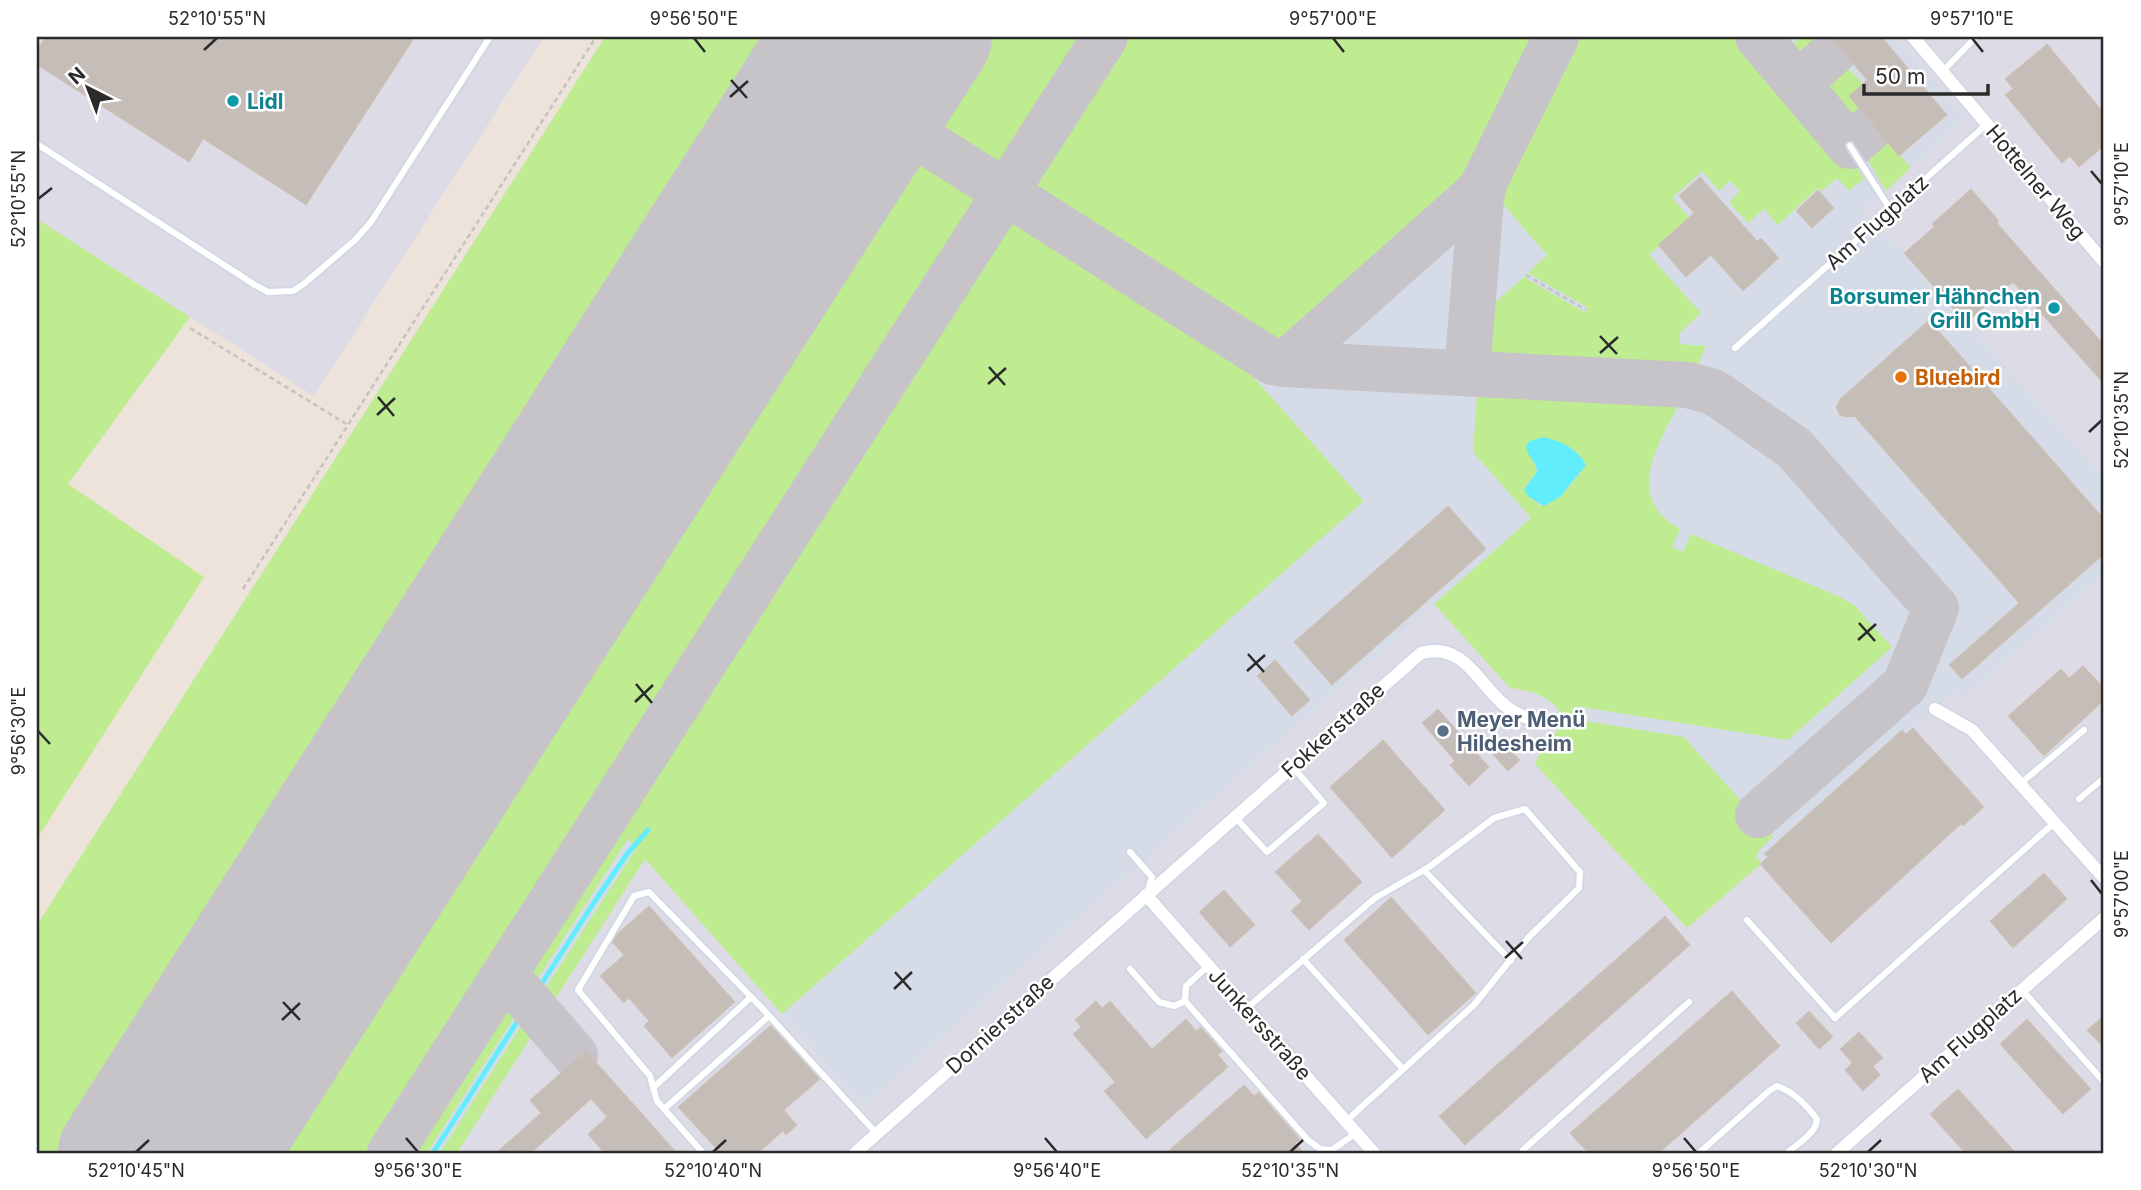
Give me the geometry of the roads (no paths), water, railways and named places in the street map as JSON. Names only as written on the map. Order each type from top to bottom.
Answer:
[{"type":"street","name":"Hottelner Weg","points":[[1913,37],[2104,262]]},
{"type":"street","name":"Fokkerstraße","points":[[1146,895],[1416,656],[1433,650],[1445,650],[1456,655],[1506,707],[1528,718]]},
{"type":"street","points":[[1935,709],[1972,730],[2104,878]]},
{"type":"street","name":"Junkersstraße","points":[[1146,895],[1374,1153]]},
{"type":"street","name":"Dornierstraße","points":[[855,1153],[1146,895]]},
{"type":"street","name":"Am Flugplatz","points":[[1837,1153],[2104,918]]},
{"type":"lane","points":[[37,144],[255,285],[268,292],[293,291],[337,257],[371,222],[489,37]]},
{"type":"lane","points":[[1943,71],[1976,37]]},
{"type":"lane","name":"Am Flugplatz","points":[[1735,348],[1987,124]]},
{"type":"lane","points":[[1850,146],[1890,209]]},
{"type":"lane","points":[[2020,785],[2084,730]]},
{"type":"lane","points":[[1234,817],[1267,852],[1324,803],[1292,766]]},
{"type":"lane","points":[[2079,799],[2104,778]]},
{"type":"lane","points":[[1247,1009],[1374,898],[1424,870],[1494,818],[1525,809],[1580,872],[1579,888],[1528,938],[1474,1005],[1346,1121]]},
{"type":"lane","points":[[1747,920],[1835,1018],[2054,823]]},
{"type":"lane","points":[[1130,852],[1152,877],[1146,895]]},
{"type":"lane","points":[[1424,870],[1511,961]]},
{"type":"lane","points":[[703,1153],[657,1101],[649,1076],[578,990],[634,896],[649,892],[769,1016],[877,1134]]},
{"type":"lane","points":[[1303,959],[1404,1069]]},
{"type":"lane","points":[[1208,965],[1186,986],[1185,1001],[1314,1146],[1332,1150],[1356,1133]]},
{"type":"lane","points":[[1130,969],[1159,1002],[1174,1006],[1185,1001]]},
{"type":"lane","points":[[2021,989],[2104,1082]]},
{"type":"lane","points":[[653,1088],[751,997]]},
{"type":"lane","points":[[1522,1153],[1689,1002]]},
{"type":"lane","points":[[664,1109],[769,1016]]},
{"type":"lane","points":[[1699,1153],[1777,1086],[1787,1090],[1817,1119],[1813,1131],[1787,1153]]},
{"type":"water","points":[[1544,437],[1568,447],[1578,454],[1586,465],[1560,497],[1544,506],[1529,497],[1524,490],[1537,472],[1526,446],[1530,441]]},
{"type":"waterway","points":[[535,994],[627,854],[648,830]]},
{"type":"waterway","points":[[433,1153],[524,1011]]},
{"type":"place","name":"Lidl","points":[[233,101]]},
{"type":"place","name":"Borsumer Hähnchen Grill GmbH","points":[[2054,308]]},
{"type":"place","name":"Bluebird","points":[[1901,377]]},
{"type":"place","name":"Meyer Menü Hildesheim","points":[[1443,731]]}]
